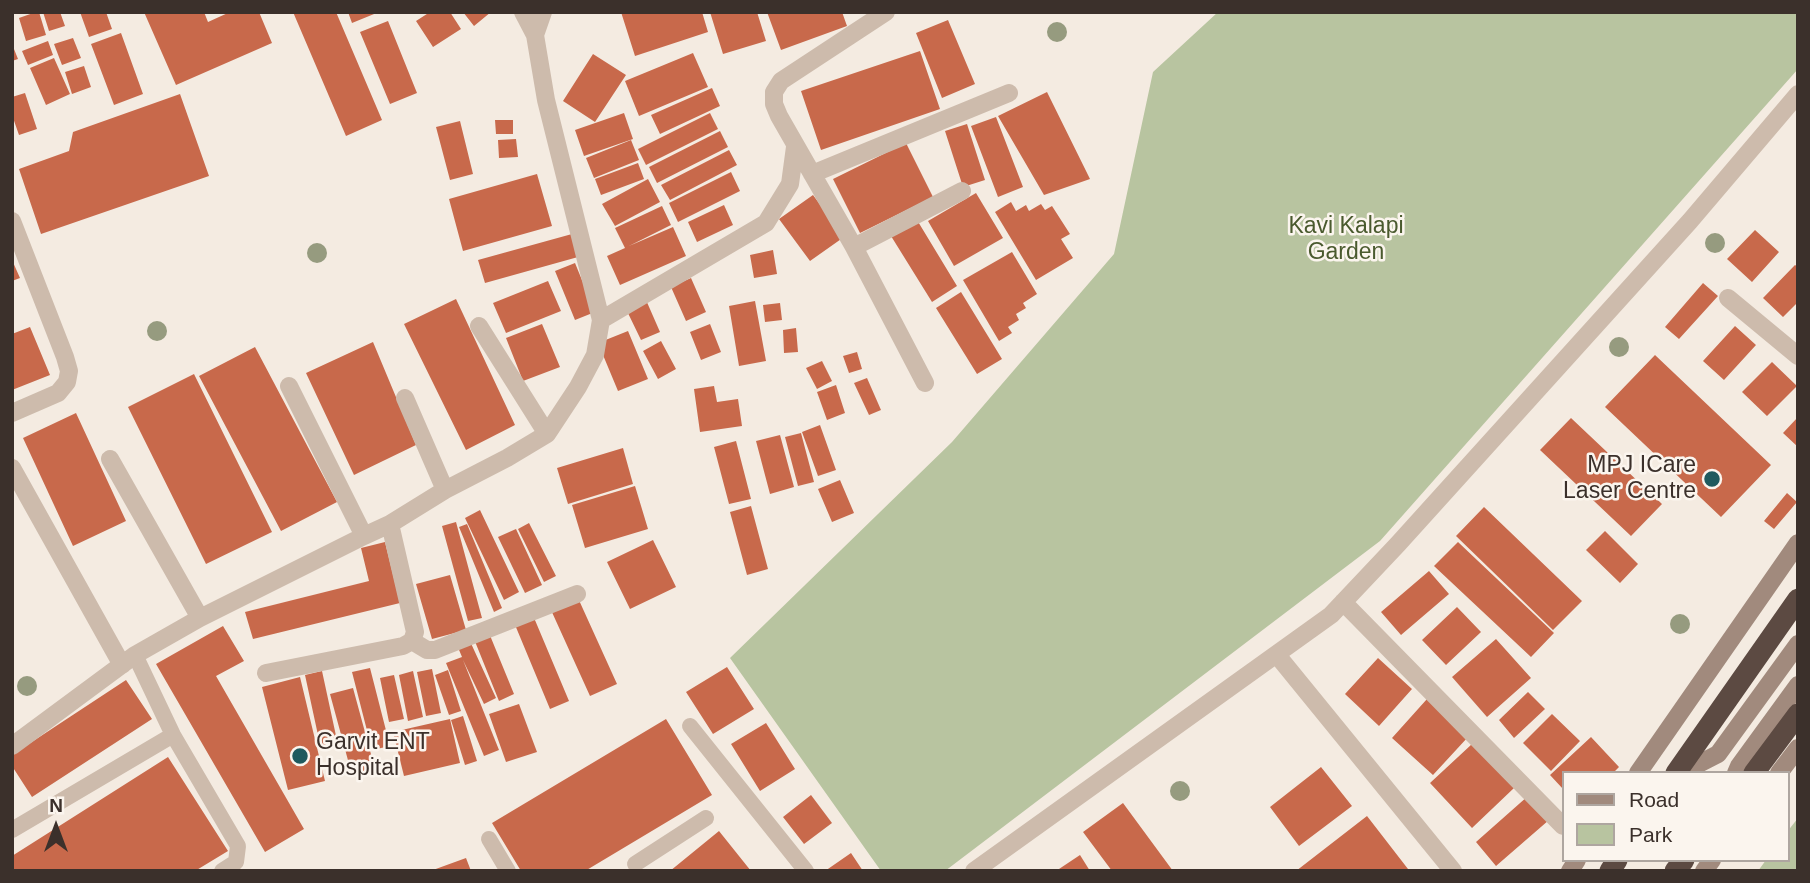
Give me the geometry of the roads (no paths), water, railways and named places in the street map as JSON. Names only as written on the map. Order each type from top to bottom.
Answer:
[{"type":"highway","points":[[1680,771],[1798,599]]},
{"type":"highway","points":[[1755,771],[1798,714]]},
{"type":"street","points":[[12,746],[128,660],[200,618],[390,524],[445,490],[547,434],[578,387],[594,355],[601,320],[546,100],[536,35],[523,12]]},
{"type":"street","points":[[536,35],[543,12]]},
{"type":"street","points":[[886,12],[781,81],[774,92],[774,104],[795,147],[854,247],[925,383]]},
{"type":"street","points":[[812,174],[1009,93]]},
{"type":"street","points":[[974,871],[1331,615],[1690,221],[1798,93]]},
{"type":"street","points":[[601,320],[766,223],[790,184],[795,147]]},
{"type":"street","points":[[854,247],[962,191]]},
{"type":"street","points":[[12,221],[69,371],[67,382],[58,393],[12,413]]},
{"type":"street","points":[[1728,298],[1798,356]]},
{"type":"street","points":[[479,326],[547,434]]},
{"type":"street","points":[[289,386],[364,536]]},
{"type":"street","points":[[405,398],[445,490]]},
{"type":"street","points":[[110,459],[200,618]]},
{"type":"street","points":[[12,468],[128,660]]},
{"type":"street","points":[[266,673],[403,646],[412,641],[415,632],[390,524]]},
{"type":"street","points":[[1639,771],[1798,543]]},
{"type":"street","points":[[412,641],[427,650],[435,650],[577,594]]},
{"type":"street","points":[[1343,602],[1562,825]]},
{"type":"street","points":[[1683,771],[1717,754],[1798,644]]},
{"type":"street","points":[[1276,655],[1453,871]]},
{"type":"street","points":[[1737,771],[1798,685]]},
{"type":"street","points":[[1781,771],[1798,748]]},
{"type":"lane","points":[[128,660],[237,846],[236,862],[222,871]]},
{"type":"lane","points":[[690,726],[806,871]]},
{"type":"lane","points":[[12,830],[173,735]]},
{"type":"lane","points":[[633,869],[706,817]]},
{"type":"lane","points":[[489,839],[508,871]]},
{"type":"place","name":"MPJ ICare Laser Centre","points":[[1712,479]]},
{"type":"place","name":"Garvit ENT Hospital","points":[[300,756]]},
{"type":"park label","name":"Kavi Kalapi Garden","points":[[1346,240]]}]
